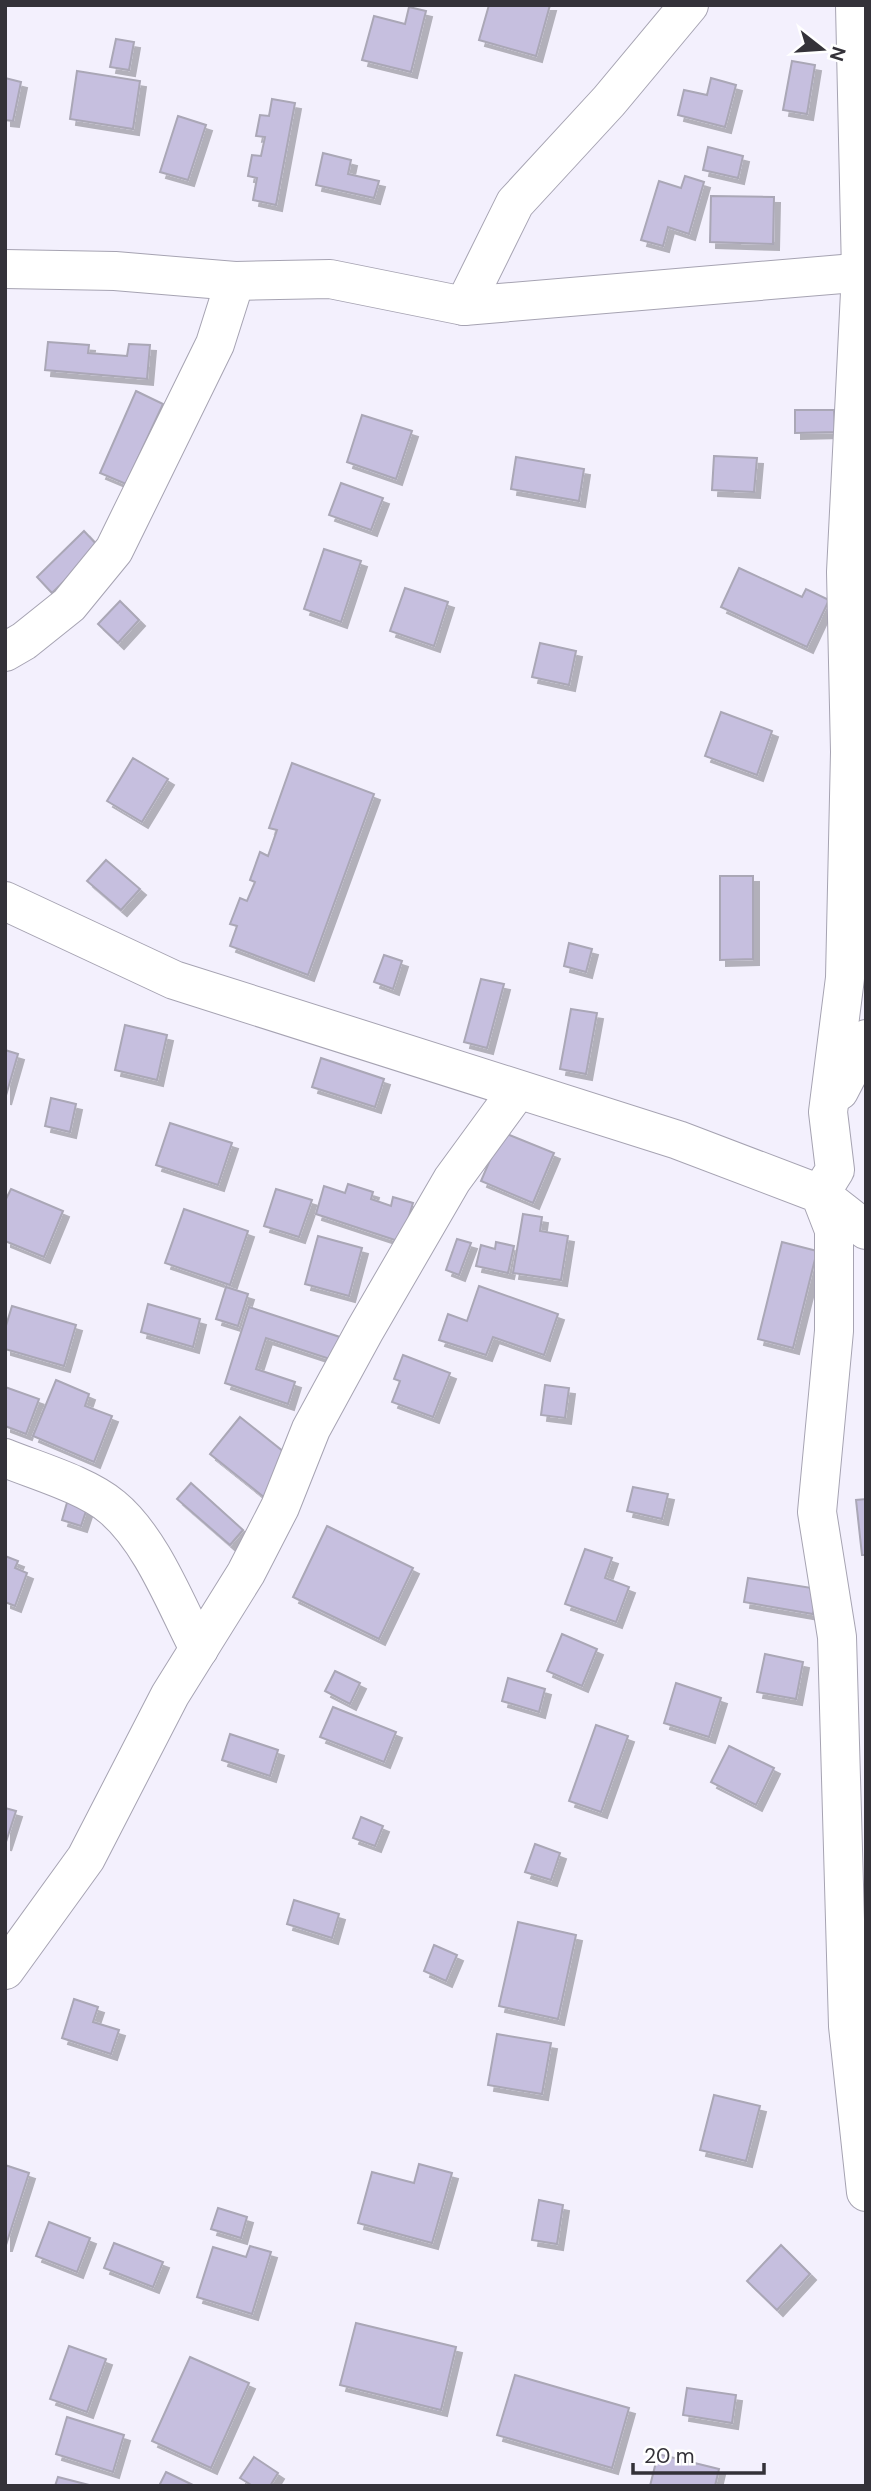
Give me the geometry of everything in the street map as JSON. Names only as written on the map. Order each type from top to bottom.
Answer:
[{"type":"street","points":[[464,306],[515,204],[609,101],[689,5]]},
{"type":"street","points":[[820,1194],[835,1170],[828,1112],[845,978],[850,752],[846,572],[864,272],[855,5]]},
{"type":"street","points":[[5,270],[115,271],[235,281],[330,279],[464,306],[864,272]]},
{"type":"street","points":[[5,652],[69,605],[114,550],[215,344],[235,281]]},
{"type":"street","points":[[5,901],[174,980],[678,1140],[820,1194],[866,1230]]},
{"type":"street","points":[[828,1112],[866,1039]]},
{"type":"street","points":[[5,1970],[86,1858],[170,1695],[246,1573],[280,1507],[311,1429],[365,1331],[452,1180],[517,1091]]},
{"type":"street","points":[[820,1194],[834,1230],[834,1331],[817,1512],[837,1637],[848,2026],[866,2192]]},
{"type":"street","points":[[5,1458],[74,1486],[112,1507],[145,1546],[199,1649]]},
{"type":"building","points":[[489,5],[550,5],[536,56],[479,40]]},
{"type":"building","points":[[409,7],[426,11],[411,72],[362,60],[374,16],[405,24]]},
{"type":"building","points":[[116,39],[134,42],[129,70],[110,67]]},
{"type":"building","points":[[792,61],[815,65],[807,114],[783,110]]},
{"type":"building","points":[[77,71],[140,81],[133,129],[70,119]]},
{"type":"building","points":[[5,78],[21,82],[13,121],[5,120]]},
{"type":"building","points":[[711,78],[736,85],[725,127],[678,115],[684,90],[707,95]]},
{"type":"building","points":[[272,99],[295,103],[276,205],[253,200],[257,178],[248,176],[252,155],[261,156],[265,137],[256,136],[260,115],[269,116]]},
{"type":"building","points":[[178,116],[206,125],[188,180],[160,172]]},
{"type":"building","points":[[708,147],[743,156],[738,178],[703,170]]},
{"type":"building","points":[[323,153],[351,160],[348,174],[379,181],[374,198],[316,185]]},
{"type":"building","points":[[685,176],[704,182],[689,234],[668,227],[663,246],[641,240],[659,181],[681,188]]},
{"type":"building","points":[[711,196],[774,197],[773,244],[710,242]]},
{"type":"building","points":[[48,342],[89,345],[88,353],[127,356],[129,344],[150,345],[147,379],[45,370]]},
{"type":"building","points":[[136,391],[163,404],[126,484],[100,473]]},
{"type":"building","points":[[795,410],[834,410],[835,432],[795,433]]},
{"type":"building","points":[[362,415],[412,431],[396,479],[347,462]]},
{"type":"building","points":[[714,456],[757,458],[754,492],[712,490]]},
{"type":"building","points":[[516,457],[584,469],[579,501],[511,489]]},
{"type":"building","points":[[341,483],[383,498],[371,530],[329,515]]},
{"type":"building","points":[[84,531],[99,547],[52,593],[37,577]]},
{"type":"building","points":[[324,549],[361,561],[341,622],[304,609]]},
{"type":"building","points":[[739,568],[802,597],[806,589],[829,600],[807,647],[721,607]]},
{"type":"building","points":[[405,588],[448,602],[434,646],[390,631]]},
{"type":"building","points":[[120,601],[139,620],[118,643],[98,624]]},
{"type":"building","points":[[540,643],[576,651],[569,685],[532,677]]},
{"type":"building","points":[[721,712],[772,731],[757,775],[705,756]]},
{"type":"building","points":[[133,758],[168,779],[142,822],[107,801]]},
{"type":"building","points":[[292,763],[374,794],[308,975],[230,946],[237,926],[230,924],[240,898],[247,901],[255,882],[250,880],[260,852],[268,856],[277,830],[269,828]]},
{"type":"building","points":[[106,860],[140,889],[121,910],[87,881]]},
{"type":"building","points":[[720,876],[753,876],[753,959],[720,960]]},
{"type":"building","points":[[569,943],[592,949],[586,972],[564,966]]},
{"type":"building","points":[[384,955],[402,961],[393,989],[374,982]]},
{"type":"building","points":[[481,979],[504,984],[487,1048],[464,1042]]},
{"type":"building","points":[[571,1009],[597,1013],[586,1074],[560,1069]]},
{"type":"building","points":[[125,1025],[167,1035],[157,1080],[115,1070]]},
{"type":"building","points":[[5,1050],[18,1054],[5,1099]]},
{"type":"building","points":[[321,1058],[384,1079],[375,1107],[312,1087]]},
{"type":"building","points":[[51,1098],[76,1104],[70,1132],[45,1126]]},
{"type":"building","points":[[170,1123],[232,1143],[218,1185],[156,1165]]},
{"type":"building","points":[[502,1132],[554,1153],[533,1203],[481,1181]]},
{"type":"building","points":[[348,1184],[373,1192],[371,1199],[391,1206],[393,1197],[413,1203],[401,1242],[316,1214],[324,1186],[345,1193]]},
{"type":"building","points":[[11,1189],[63,1211],[44,1257],[5,1241],[5,1201]]},
{"type":"building","points":[[276,1189],[312,1200],[299,1237],[264,1226]]},
{"type":"building","points":[[184,1209],[248,1231],[230,1285],[165,1263]]},
{"type":"building","points":[[523,1214],[542,1217],[540,1231],[568,1236],[561,1280],[513,1273]]},
{"type":"building","points":[[318,1236],[362,1248],[349,1296],[305,1284]]},
{"type":"building","points":[[457,1239],[471,1243],[459,1275],[446,1270]]},
{"type":"building","points":[[496,1242],[514,1246],[508,1273],[476,1266],[481,1245],[495,1249]]},
{"type":"building","points":[[782,1242],[817,1251],[793,1348],[758,1339]]},
{"type":"building","points":[[479,1286],[558,1314],[544,1355],[493,1337],[486,1355],[439,1340],[448,1314],[467,1321]]},
{"type":"building","points":[[226,1287],[248,1294],[238,1326],[216,1319]]},
{"type":"building","points":[[148,1304],[200,1319],[193,1347],[141,1332]]},
{"type":"building","points":[[12,1306],[76,1325],[64,1366],[5,1349],[5,1329]]},
{"type":"building","points":[[249,1307],[349,1340],[342,1363],[266,1338],[256,1369],[295,1382],[288,1404],[225,1383]]},
{"type":"building","points":[[403,1355],[450,1373],[433,1417],[392,1402],[400,1381],[394,1379]]},
{"type":"building","points":[[56,1380],[89,1394],[85,1406],[112,1416],[94,1462],[33,1436]]},
{"type":"building","points":[[545,1385],[569,1388],[565,1418],[541,1415]]},
{"type":"building","points":[[5,1387],[39,1399],[26,1434],[5,1426]]},
{"type":"building","points":[[240,1417],[294,1460],[265,1498],[210,1454]]},
{"type":"building","points":[[191,1483],[243,1530],[230,1545],[177,1499]]},
{"type":"building","points":[[633,1487],[668,1494],[662,1519],[627,1511]]},
{"type":"building","points":[[68,1499],[88,1505],[81,1526],[62,1520]]},
{"type":"building","points":[[866,1499],[866,1555],[862,1555],[856,1500]]},
{"type":"building","points":[[327,1526],[413,1568],[379,1639],[293,1597]]},
{"type":"building","points":[[585,1549],[612,1558],[605,1578],[629,1587],[616,1622],[565,1604]]},
{"type":"building","points":[[5,1556],[18,1561],[15,1568],[27,1573],[15,1606],[5,1602]]},
{"type":"building","points":[[748,1578],[818,1589],[813,1614],[744,1602]]},
{"type":"building","points":[[562,1634],[597,1649],[582,1686],[547,1671]]},
{"type":"building","points":[[765,1654],[803,1662],[796,1699],[757,1692]]},
{"type":"building","points":[[335,1671],[360,1683],[350,1704],[325,1691]]},
{"type":"building","points":[[508,1678],[545,1689],[539,1712],[502,1701]]},
{"type":"building","points":[[676,1683],[721,1698],[709,1737],[664,1723]]},
{"type":"building","points":[[333,1707],[396,1732],[384,1762],[320,1737]]},
{"type":"building","points":[[596,1725],[628,1736],[601,1812],[569,1801]]},
{"type":"building","points":[[230,1734],[278,1750],[270,1776],[222,1760]]},
{"type":"building","points":[[729,1746],[774,1768],[756,1805],[711,1782]]},
{"type":"building","points":[[5,1808],[16,1811],[5,1845]]},
{"type":"building","points":[[361,1817],[383,1826],[375,1846],[353,1838]]},
{"type":"building","points":[[535,1844],[560,1853],[551,1880],[525,1872]]},
{"type":"building","points":[[294,1900],[339,1914],[332,1938],[287,1924]]},
{"type":"building","points":[[518,1922],[576,1935],[558,2019],[499,2006]]},
{"type":"building","points":[[434,1945],[457,1955],[446,1981],[424,1971]]},
{"type":"building","points":[[74,1999],[98,2007],[93,2022],[119,2030],[111,2054],[62,2038]]},
{"type":"building","points":[[497,2034],[551,2043],[542,2094],[488,2085]]},
{"type":"building","points":[[714,2095],[760,2106],[746,2161],[700,2150]]},
{"type":"building","points":[[419,2164],[452,2173],[432,2243],[358,2223],[372,2172],[414,2183]]},
{"type":"building","points":[[5,2165],[29,2173],[6,2245],[5,2245]]},
{"type":"building","points":[[539,2200],[563,2205],[557,2244],[532,2240]]},
{"type":"building","points":[[218,2208],[247,2217],[241,2238],[211,2229]]},
{"type":"building","points":[[49,2222],[90,2238],[77,2272],[36,2256]]},
{"type":"building","points":[[114,2243],[163,2262],[153,2287],[104,2268]]},
{"type":"building","points":[[781,2245],[810,2274],[777,2310],[747,2281]]},
{"type":"building","points":[[250,2246],[271,2252],[252,2314],[197,2297],[213,2247],[246,2257]]},
{"type":"building","points":[[356,2323],[456,2347],[441,2410],[340,2385]]},
{"type":"building","points":[[69,2346],[106,2359],[87,2412],[50,2399]]},
{"type":"building","points":[[190,2357],[249,2383],[211,2468],[152,2441]]},
{"type":"building","points":[[515,2375],[629,2408],[612,2468],[497,2435]]},
{"type":"building","points":[[687,2388],[736,2395],[732,2423],[683,2415]]},
{"type":"building","points":[[67,2417],[124,2435],[113,2472],[56,2454]]},
{"type":"building","points":[[658,2454],[719,2469],[715,2486],[650,2486]]},
{"type":"building","points":[[254,2457],[278,2473],[270,2486],[253,2486],[240,2478]]},
{"type":"building","points":[[166,2472],[195,2486],[159,2486]]},
{"type":"building","points":[[58,2477],[93,2486],[55,2486]]}]
